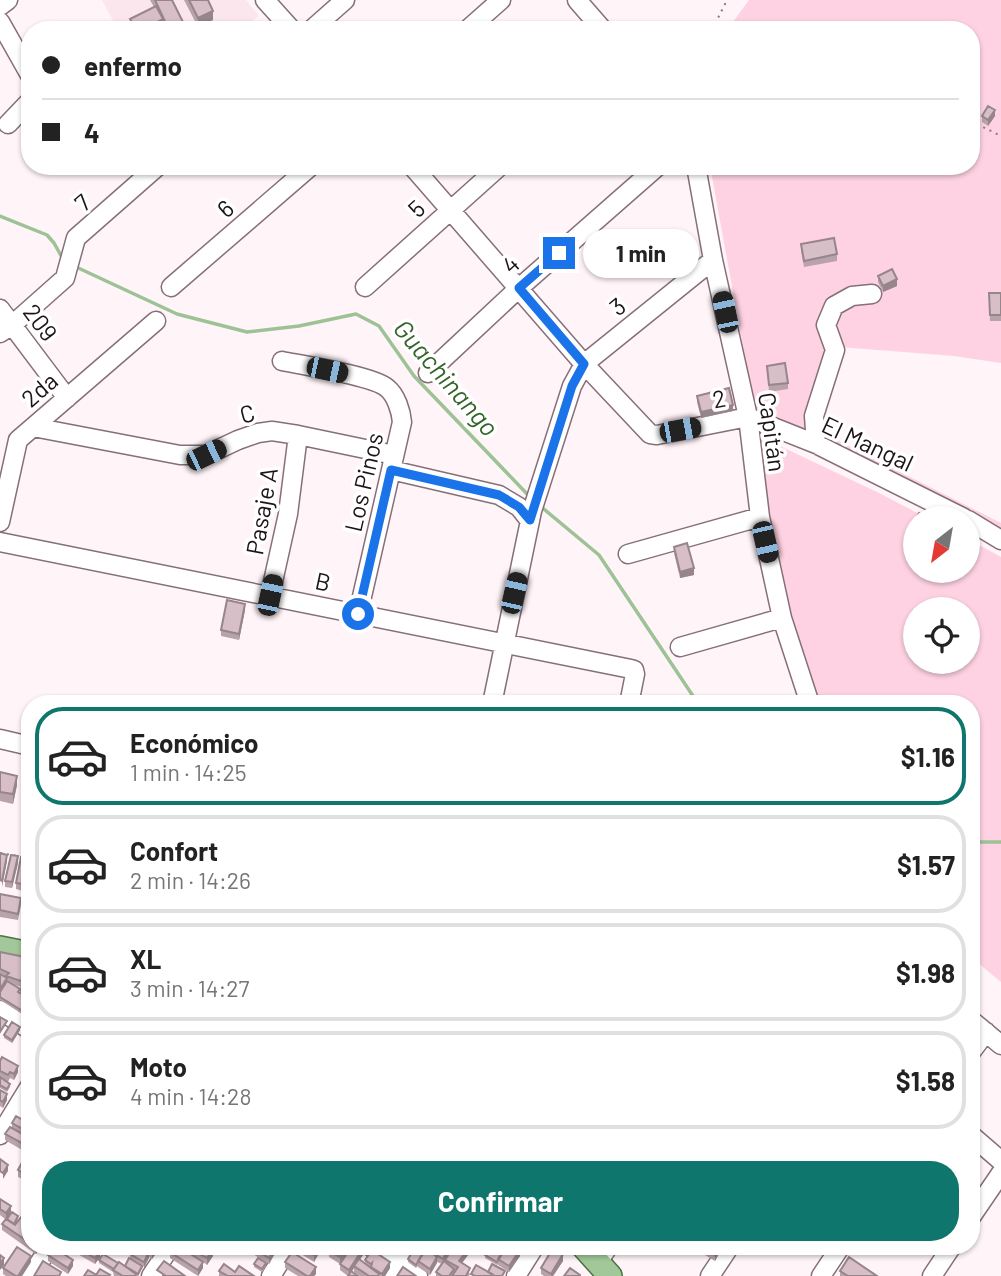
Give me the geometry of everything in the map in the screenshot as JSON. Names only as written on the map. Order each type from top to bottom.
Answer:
[{"type":"main road","points":[[0,948],[21,952]]},
{"type":"street","points":[[0,6],[8,0]]},
{"type":"street","points":[[265,0],[284,21]]},
{"type":"street","points":[[321,21],[345,0]]},
{"type":"street","points":[[477,21],[501,0]]},
{"type":"street","points":[[577,0],[595,21]]},
{"type":"street","points":[[0,22],[21,59]]},
{"type":"street","points":[[8,124],[21,110]]},
{"type":"street","name":"7","points":[[6,329],[65,278],[76,239],[148,175]]},
{"type":"street","name":"6","points":[[172,287],[301,175]]},
{"type":"street","points":[[420,175],[584,364],[572,386],[531,516],[494,695]]},
{"type":"street","name":"5","points":[[365,287],[490,175]]},
{"type":"street","name":"4","points":[[428,373],[519,288],[648,175]]},
{"type":"street","name":"Capitán","points":[[698,175],[713,260],[748,417],[760,517],[782,618],[807,695]]},
{"type":"street","name":"3","points":[[584,364],[713,260]]},
{"type":"street","points":[[816,444],[814,416],[835,350],[827,324],[834,306],[852,296],[872,294]]},
{"type":"street","name":"209","points":[[0,309],[6,329],[67,398]]},
{"type":"street","name":"2da","points":[[0,522],[18,440],[156,321]]},
{"type":"street","name":"Los Pinos","points":[[282,361],[372,380],[387,387],[395,398],[401,416],[358,614]]},
{"type":"street","name":"2","points":[[584,364],[650,433],[657,435],[748,417]]},
{"type":"street","name":"El Mangal","points":[[748,417],[816,444],[940,506]]},
{"type":"street","name":"C","points":[[33,427],[180,455],[206,455],[258,433],[272,431],[298,435],[499,495],[531,516]]},
{"type":"street","name":"Pasaje A","points":[[270,595],[288,514],[298,435]]},
{"type":"street","points":[[628,554],[760,517]]},
{"type":"street","name":"El Mangal","points":[[980,527],[1001,540]]},
{"type":"street","name":"B","points":[[0,542],[635,670],[631,695]]},
{"type":"street","points":[[680,647],[782,618]]},
{"type":"street","points":[[0,740],[21,744]]},
{"type":"street","points":[[0,1010],[21,1024]]},
{"type":"street","points":[[980,1027],[1001,1045]]},
{"type":"street","points":[[980,1040],[986,1032]]},
{"type":"street","points":[[0,1135],[21,1101]]},
{"type":"street","points":[[980,1143],[1001,1161]]},
{"type":"street","points":[[980,1204],[1001,1173]]},
{"type":"street","points":[[31,1276],[44,1255]]},
{"type":"street","points":[[151,1276],[165,1255]]},
{"type":"street","points":[[271,1276],[284,1255]]},
{"type":"street","points":[[380,1255],[396,1270],[418,1276]]},
{"type":"street","points":[[396,1270],[405,1255]]},
{"type":"street","points":[[516,1276],[529,1255]]},
{"type":"street","points":[[710,1276],[724,1255]]},
{"type":"street","points":[[821,1276],[835,1255]]},
{"type":"street","points":[[932,1276],[946,1255]]},
{"type":"path","points":[[716,21],[727,0]]},
{"type":"path","points":[[980,126],[1001,136]]},
{"type":"path","points":[[0,853],[21,856]]},
{"type":"shaded area","points":[[102,0],[246,0],[259,16],[252,21],[113,21]]},
{"type":"shaded area","points":[[749,0],[1001,0],[1001,363],[954,356],[840,347],[819,431],[967,506],[949,506],[755,412],[712,175],[980,175],[980,21],[734,21]]},
{"type":"shaded area","points":[[757,435],[904,506],[903,583],[980,583],[980,546],[1001,557],[1001,982],[980,964],[980,695],[812,695],[794,636],[762,492]]},
{"type":"shaded area","points":[[980,512],[1001,523],[1001,531],[980,521]]},
{"type":"building","points":[[155,0],[172,0],[182,21],[165,21]]},
{"type":"building","points":[[189,0],[208,0],[213,11],[198,18]]},
{"type":"building","points":[[156,6],[163,19],[131,21],[130,19]]},
{"type":"building","points":[[988,106],[995,110],[988,120],[982,116]]},
{"type":"building","points":[[834,238],[837,254],[804,261],[801,244]]},
{"type":"building","points":[[892,269],[897,279],[883,286],[878,276]]},
{"type":"building","points":[[989,293],[1001,293],[1001,315],[990,315]]},
{"type":"building","points":[[785,363],[788,383],[769,385],[767,366]]},
{"type":"building","points":[[729,388],[733,405],[701,412],[697,396]]},
{"type":"building","points":[[687,543],[694,568],[680,572],[674,547]]},
{"type":"building","points":[[227,600],[245,604],[239,634],[221,630]]},
{"type":"building","points":[[0,772],[17,776],[13,794],[0,792]]},
{"type":"building","points":[[0,853],[7,855],[2,881],[0,880]]},
{"type":"building","points":[[11,855],[18,856],[12,882],[5,881]]},
{"type":"building","points":[[21,857],[21,884],[16,883]]},
{"type":"building","points":[[0,894],[21,898],[18,914],[0,910]]},
{"type":"building","points":[[0,952],[21,956],[21,981],[6,976],[9,973],[0,969]]},
{"type":"building","points":[[0,974],[7,978],[0,989]]},
{"type":"building","points":[[7,981],[20,989],[18,992],[21,994],[21,1010],[0,997]]},
{"type":"building","points":[[0,1017],[7,1021],[0,1032]]},
{"type":"building","points":[[12,1022],[20,1027],[12,1040],[4,1035]]},
{"type":"building","points":[[2,1057],[18,1066],[14,1074],[10,1072],[8,1075],[0,1071]]},
{"type":"building","points":[[0,1077],[10,1084],[7,1089],[0,1085]]},
{"type":"building","points":[[0,1090],[7,1094],[3,1102],[0,1100]]},
{"type":"building","points":[[16,1116],[21,1119],[21,1128],[12,1123]]},
{"type":"building","points":[[10,1127],[21,1133],[21,1143],[5,1134]]},
{"type":"building","points":[[0,1159],[8,1165],[3,1173],[0,1171]]},
{"type":"building","points":[[0,1199],[11,1206],[6,1213],[0,1209]]},
{"type":"building","points":[[12,1212],[18,1216],[14,1224],[7,1219]]},
{"type":"building","points":[[21,1217],[21,1237],[2,1224],[6,1219],[15,1225]]},
{"type":"building","points":[[17,1247],[21,1250],[21,1255],[31,1256],[18,1276],[3,1268]]},
{"type":"building","points":[[48,1255],[65,1255],[73,1260],[68,1268]]},
{"type":"building","points":[[105,1255],[118,1263],[114,1269],[99,1260]]},
{"type":"building","points":[[132,1255],[148,1255],[144,1262]]},
{"type":"building","points":[[175,1255],[192,1255],[203,1262],[198,1270]]},
{"type":"building","points":[[290,1255],[297,1255],[316,1267],[310,1276],[307,1276],[285,1262]]},
{"type":"building","points":[[346,1255],[359,1255],[349,1270],[340,1264]]},
{"type":"building","points":[[368,1255],[380,1255],[390,1262],[382,1274],[371,1267],[372,1263],[365,1260]]},
{"type":"building","points":[[410,1255],[422,1255],[416,1265],[408,1259]]},
{"type":"building","points":[[422,1255],[437,1257],[430,1269],[418,1261]]},
{"type":"building","points":[[448,1255],[464,1255],[459,1261],[470,1268],[466,1276],[452,1276],[458,1267],[445,1260]]},
{"type":"building","points":[[485,1255],[501,1255],[497,1262]]},
{"type":"building","points":[[501,1255],[517,1255],[509,1266],[498,1259]]},
{"type":"building","points":[[549,1255],[562,1255],[551,1274],[541,1268]]},
{"type":"building","points":[[849,1257],[877,1276],[848,1276],[840,1271]]},
{"type":"building","points":[[129,1258],[142,1266],[138,1274],[125,1266]]},
{"type":"building","points":[[258,1258],[266,1263],[262,1269],[254,1264]]},
{"type":"building","points":[[359,1259],[379,1274],[378,1276],[369,1276],[354,1266]]},
{"type":"building","points":[[43,1261],[61,1272],[59,1276],[34,1276]]},
{"type":"building","points":[[164,1261],[185,1276],[166,1276],[157,1270]]},
{"type":"building","points":[[444,1261],[454,1269],[449,1276],[436,1272]]},
{"type":"building","points":[[119,1262],[136,1274],[135,1276],[123,1276],[113,1270]]},
{"type":"building","points":[[224,1264],[235,1272],[239,1266],[254,1276],[228,1276],[219,1271]]},
{"type":"building","points":[[492,1264],[505,1271],[502,1276],[488,1272]]},
{"type":"building","points":[[476,1265],[492,1274],[491,1276],[471,1274]]},
{"type":"building","points":[[403,1267],[416,1276],[397,1276]]},
{"type":"building","points":[[570,1268],[580,1275],[580,1276],[564,1276]]},
{"type":"building","points":[[100,1269],[110,1275],[96,1275]]},
{"type":"building","points":[[88,1270],[98,1276],[84,1276]]},
{"type":"waterway","name":"Guachinango","points":[[0,216],[47,235],[64,261]]},
{"type":"waterway","name":"Guachinango","points":[[74,266],[177,314],[247,332],[299,326],[356,314],[379,326],[414,376],[530,497]]},
{"type":"waterway","name":"Guachinango","points":[[539,505],[599,555],[692,695]]},
{"type":"waterway","name":"Guachinango","points":[[980,842],[1001,842]]},
{"type":"route","points":[[358,614],[391,470],[499,495],[519,507],[530,520],[572,386],[584,364],[519,288],[559,253]]}]
